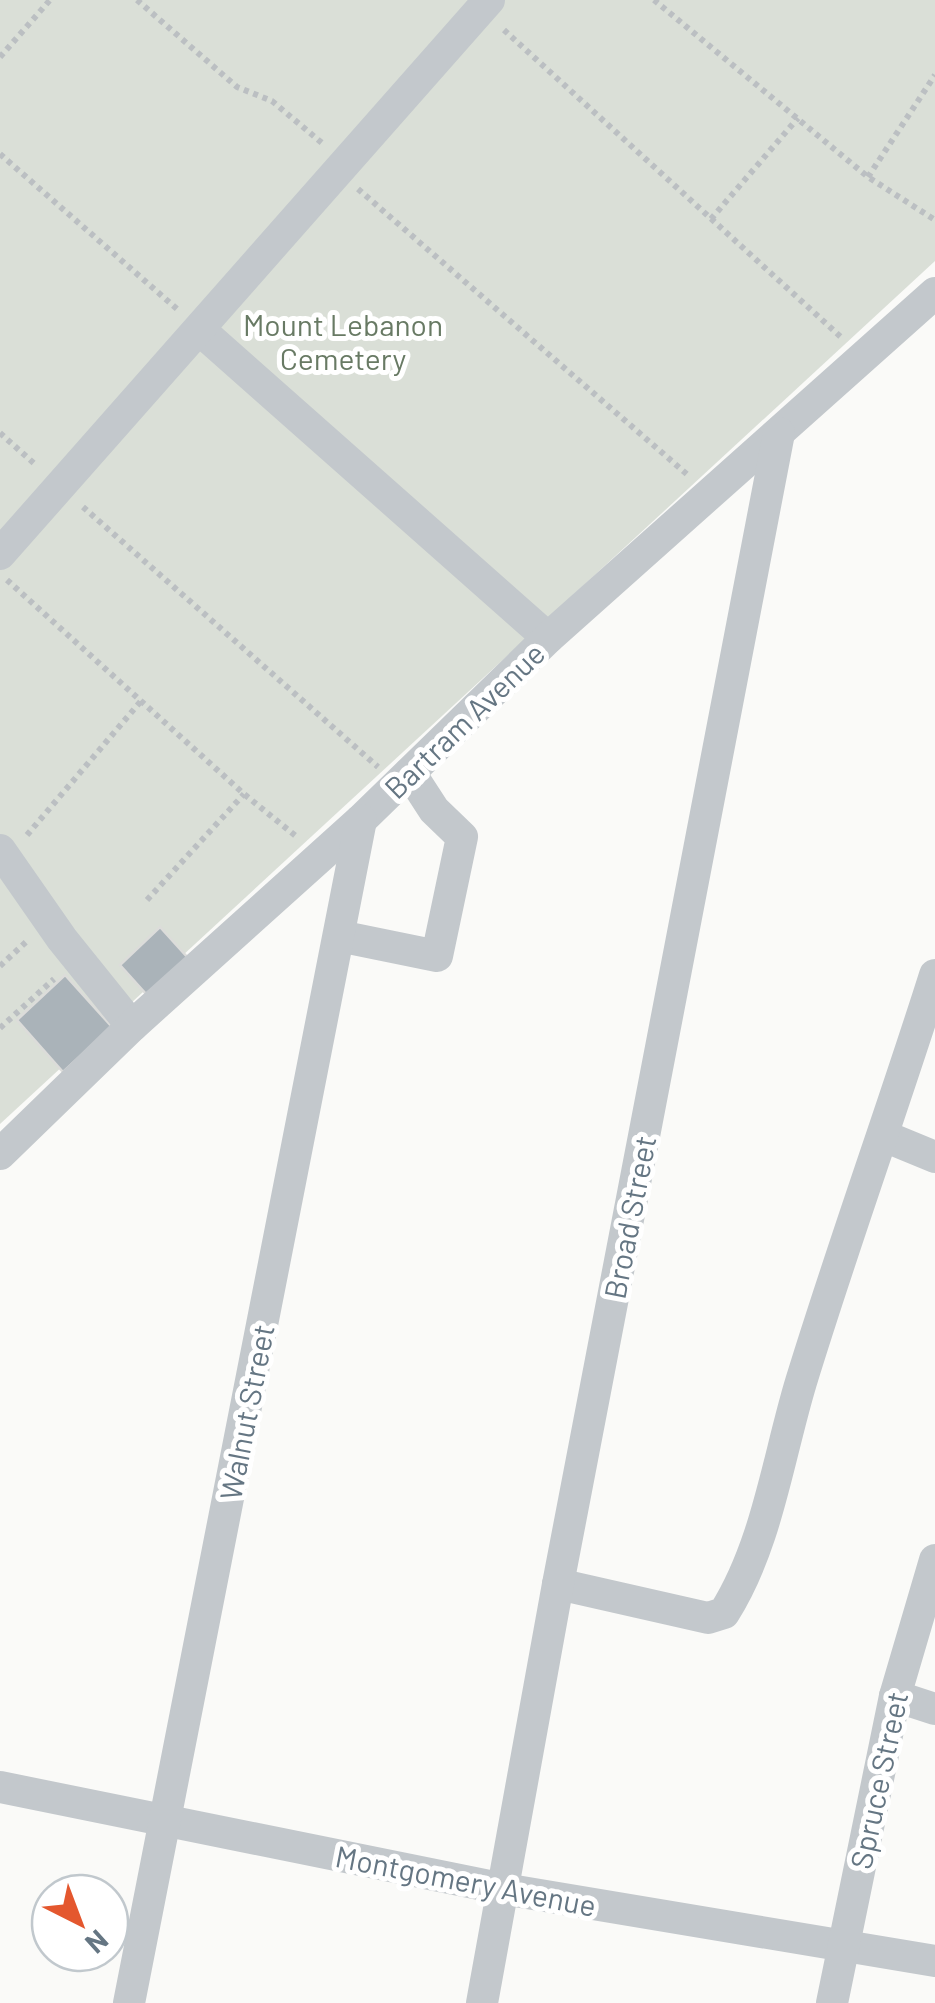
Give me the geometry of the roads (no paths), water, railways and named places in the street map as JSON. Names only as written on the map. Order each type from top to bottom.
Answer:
[{"type":"street","points":[[0,554],[485,5]]},
{"type":"street","name":"Bartram Avenue","points":[[0,1154],[132,1026],[361,820],[395,772],[935,292]]},
{"type":"street","points":[[200,330],[548,638]]},
{"type":"street","name":"Broad Street","points":[[482,2003],[558,1584],[780,432]]},
{"type":"street","points":[[339,936],[437,956],[462,836],[395,772]]},
{"type":"street","name":"Walnut Street","points":[[130,2003],[361,820]]},
{"type":"street","points":[[14,843],[77,958],[132,1026]]},
{"type":"street","points":[[558,1584],[708,1618],[724,1613],[751,1557],[801,1381],[935,975]]},
{"type":"street","points":[[884,1136],[935,1157]]},
{"type":"street","name":"Spruce Street","points":[[832,2003],[896,1696],[935,1560]]},
{"type":"street","points":[[896,1696],[935,1708]]},
{"type":"street","name":"Montgomery Avenue","points":[[0,1787],[504,1889],[935,1960]]},
{"type":"park label","name":"Mount Lebanon Cemetery","points":[[343,341]]}]
